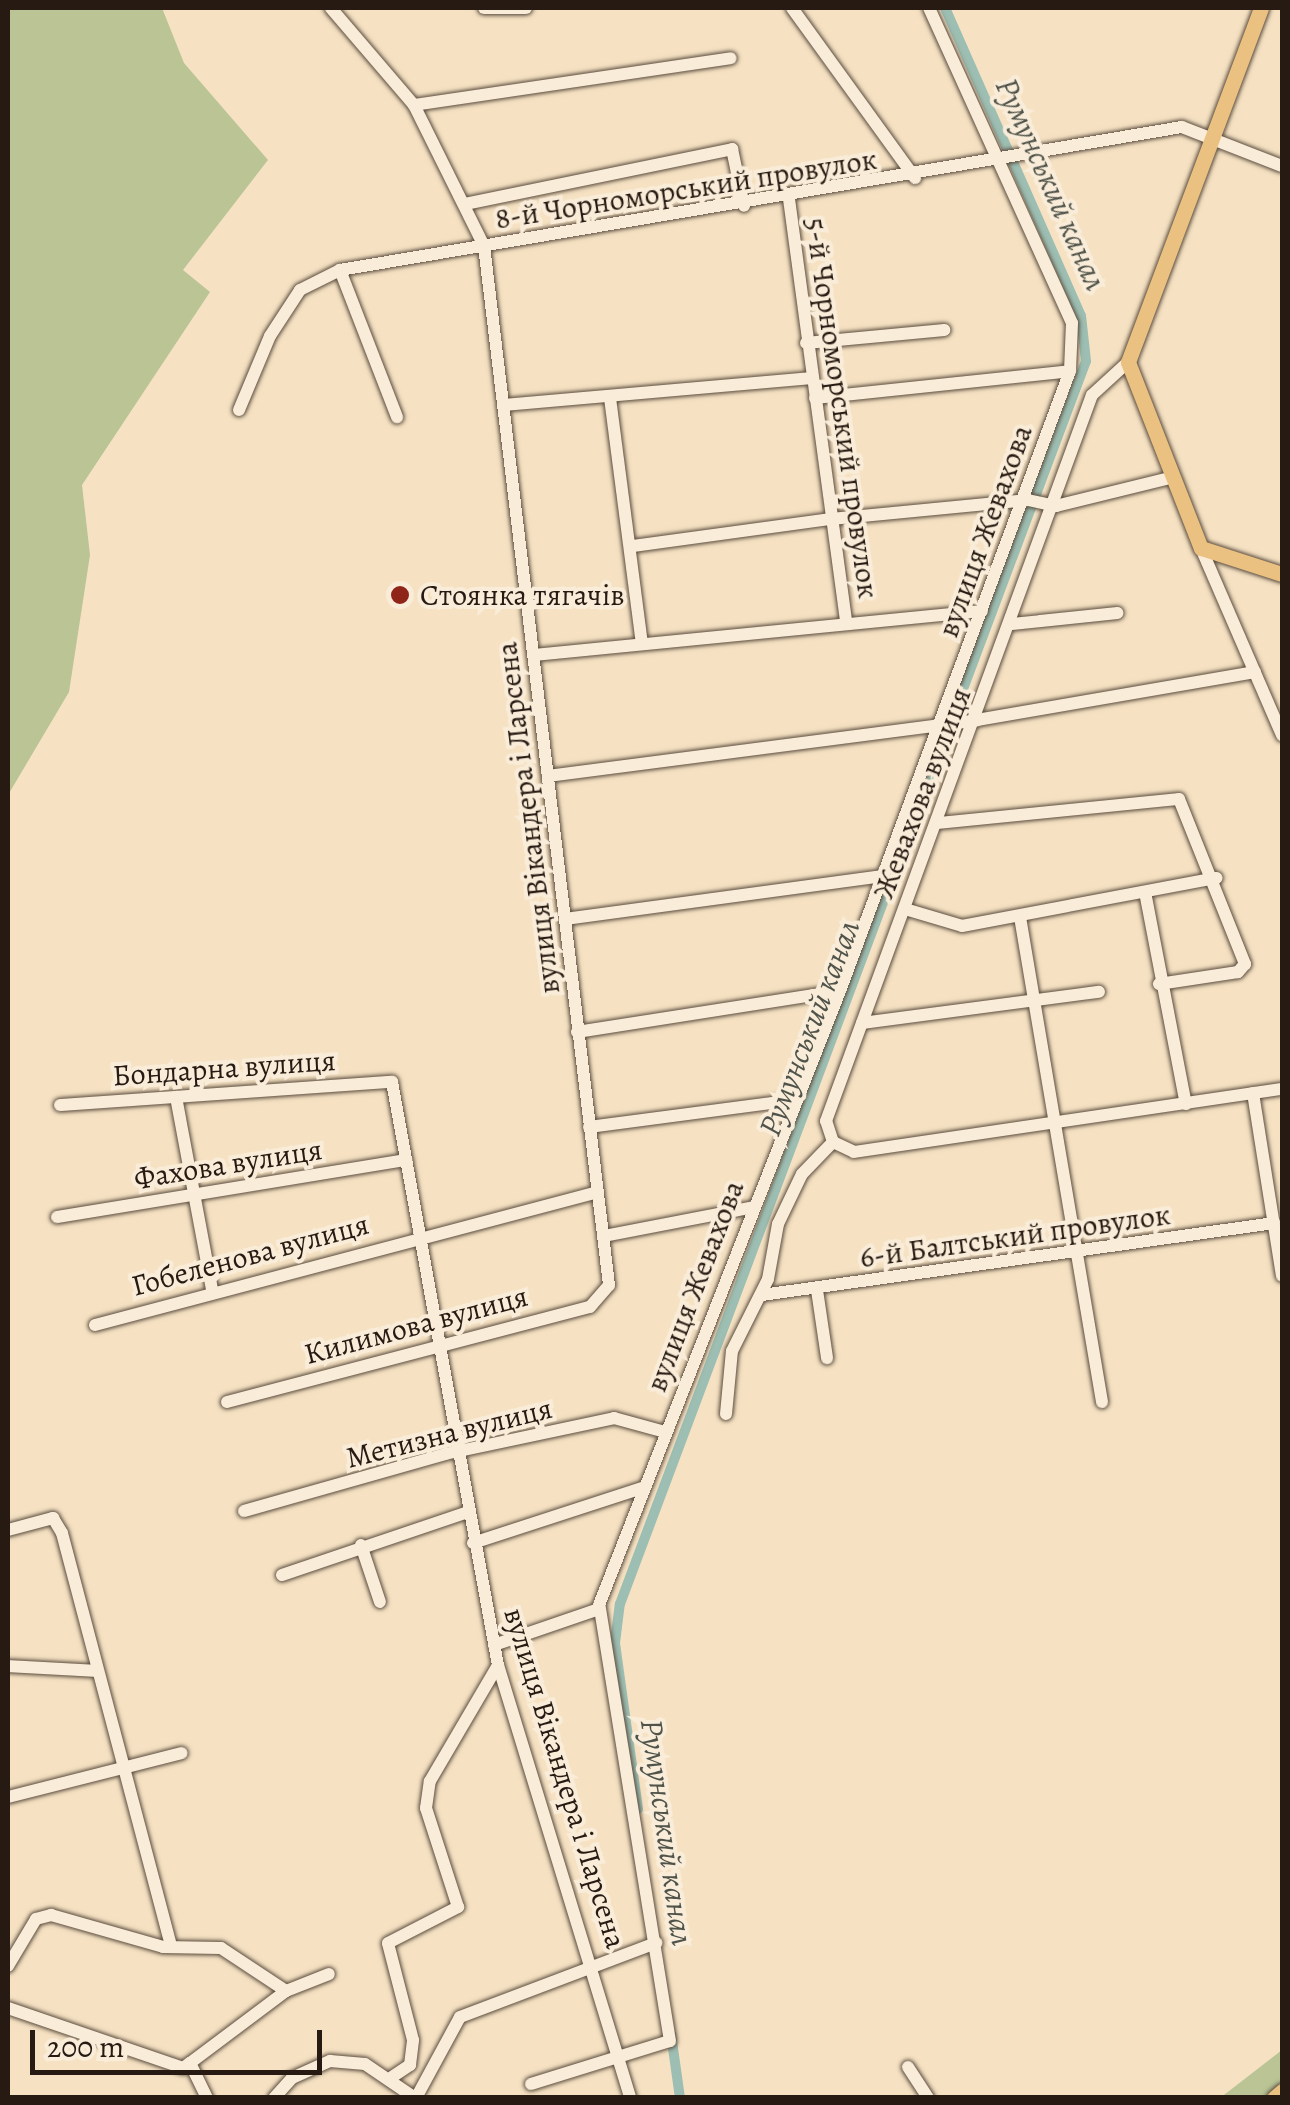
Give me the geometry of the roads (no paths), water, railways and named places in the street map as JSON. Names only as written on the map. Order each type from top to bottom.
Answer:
[{"type":"main road","points":[[1261,8],[1128,362],[1200,548],[1282,574]]},
{"type":"main road","points":[[1274,2098],[1282,2091]]},
{"type":"street","name":"вулиця Вікандера і Ларсена","points":[[331,8],[414,105],[484,246],[609,1286]]},
{"type":"street","points":[[484,8],[526,8]]},
{"type":"street","points":[[792,8],[915,178]]},
{"type":"street","points":[[930,8],[1003,164]]},
{"type":"street","points":[[414,105],[730,58]]},
{"type":"street","name":"8-й Чорноморський провулок","points":[[238,410],[270,336],[300,290],[340,270],[1003,164],[1033,151],[1182,127],[1212,142],[1282,166]]},
{"type":"street","points":[[465,204],[732,150],[744,206]]},
{"type":"street","name":"вулиця Жевахова","points":[[599,1609],[793,1100],[944,724],[1070,372],[1074,346],[1003,164]]},
{"type":"street","name":"5-й Чорноморський провулок","points":[[790,199],[846,623]]},
{"type":"street","points":[[340,270],[396,417]]},
{"type":"street","points":[[806,343],[944,330]]},
{"type":"street","name":"Жевахова вулиця","points":[[833,1142],[826,1121],[1012,624],[1092,395],[1128,362]]},
{"type":"street","points":[[815,398],[1070,372]]},
{"type":"street","points":[[504,405],[812,378]]},
{"type":"street","points":[[610,398],[633,546],[642,644]]},
{"type":"street","points":[[633,546],[831,519],[1024,502],[1054,505],[1170,478]]},
{"type":"street","points":[[1200,548],[1282,734]]},
{"type":"street","points":[[534,655],[982,611]]},
{"type":"street","points":[[1012,624],[1117,613]]},
{"type":"street","points":[[548,776],[974,720],[1255,672]]},
{"type":"street","points":[[938,823],[1179,799],[1216,878],[1244,970],[1159,984]]},
{"type":"street","points":[[565,919],[881,876]]},
{"type":"street","points":[[904,909],[962,926],[1216,878]]},
{"type":"street","points":[[1146,892],[1159,984],[1186,1104]]},
{"type":"street","points":[[1020,917],[1102,1402]]},
{"type":"street","points":[[578,1032],[840,991]]},
{"type":"street","points":[[862,1023],[1099,992]]},
{"type":"street","name":"вулиця Вікандера і Ларсена","points":[[392,1082],[456,1454],[498,1665],[596,1964],[630,2098]]},
{"type":"street","name":"Бондарна вулиця","points":[[60,1104],[392,1082]]},
{"type":"street","points":[[726,1414],[732,1351],[762,1296],[778,1224],[802,1174],[833,1142],[854,1152],[1282,1089]]},
{"type":"street","points":[[1253,1093],[1277,1215],[1282,1276]]},
{"type":"street","points":[[176,1096],[212,1289]]},
{"type":"street","points":[[590,1127],[793,1100]]},
{"type":"street","name":"Фахова вулиця","points":[[57,1218],[406,1160]]},
{"type":"street","points":[[419,1235],[598,1192]]},
{"type":"street","points":[[604,1236],[754,1207]]},
{"type":"street","name":"6-й Балтський провулок","points":[[762,1296],[1076,1252],[1277,1215]]},
{"type":"street","name":"Гобеленова вулиця","points":[[95,1325],[212,1289],[419,1235]]},
{"type":"street","name":"Килимова вулиця","points":[[227,1402],[436,1343],[590,1307],[609,1286]]},
{"type":"street","points":[[817,1290],[827,1358]]},
{"type":"street","name":"Метизна вулиця","points":[[244,1511],[456,1454],[614,1418],[665,1432]]},
{"type":"street","points":[[473,1543],[645,1487]]},
{"type":"street","points":[[282,1575],[361,1545],[468,1512]]},
{"type":"street","points":[[8,1530],[53,1518],[171,1945]]},
{"type":"street","points":[[361,1545],[380,1602]]},
{"type":"street","points":[[494,1644],[599,1609],[670,2041],[531,2084]]},
{"type":"street","points":[[392,2077],[410,2066],[413,2040],[388,1943],[450,1914],[459,1898],[426,1808],[442,1749],[498,1665]]},
{"type":"street","points":[[8,1666],[97,1671]]},
{"type":"street","points":[[8,1797],[182,1753]]},
{"type":"street","points":[[8,1966],[36,1920],[51,1915],[171,1945],[232,1952],[286,1991]]},
{"type":"street","points":[[274,2098],[292,2078],[330,2061],[365,2064],[392,2077],[415,2098],[460,2017],[656,1943]]},
{"type":"street","points":[[8,2008],[182,2068],[286,1991],[329,1974]]},
{"type":"street","points":[[190,2063],[207,2098]]},
{"type":"street","points":[[908,2067],[928,2098]]},
{"type":"waterway","name":"Румунський канал","points":[[638,1809],[615,1643],[620,1604],[1086,361],[1081,316],[945,8]]},
{"type":"waterway","name":"Румунський канал","points":[[671,2034],[680,2098]]},
{"type":"place","name":"Стоянка тягачів","points":[[400,595]]}]
